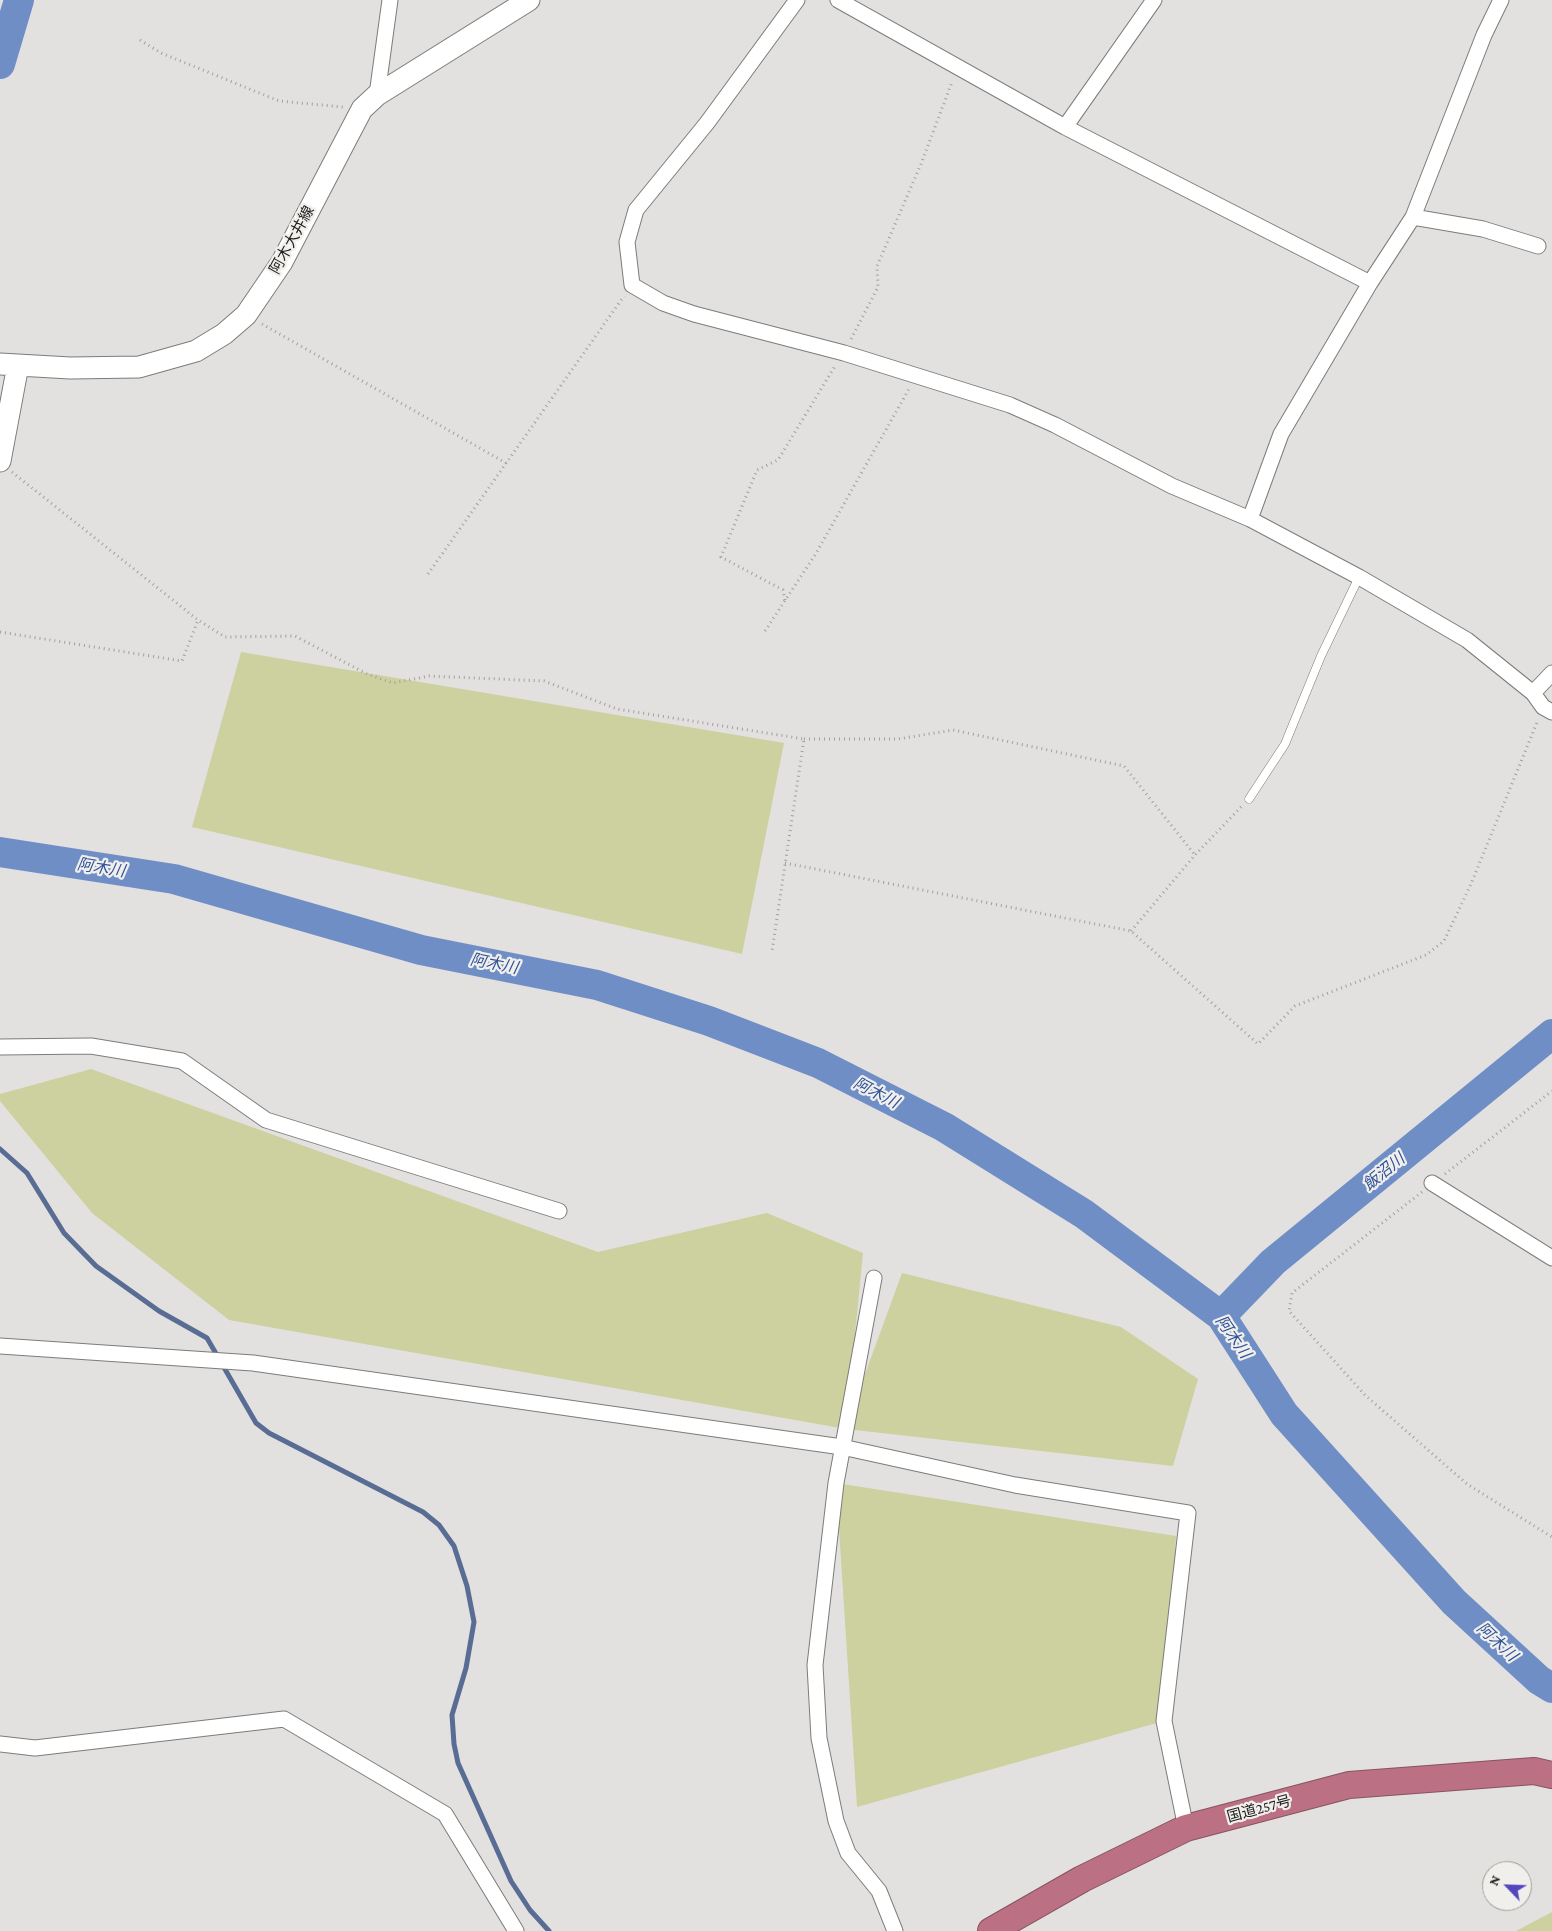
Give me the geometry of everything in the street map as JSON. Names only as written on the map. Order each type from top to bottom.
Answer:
[{"type":"highway","name":"国道257号","points":[[991,1931],[1082,1878],[1186,1828],[1349,1785],[1534,1770],[1552,1774]]},
{"type":"main road","points":[[370,102],[529,0]]},
{"type":"main road","name":"阿木大井線","points":[[9,365],[70,368],[139,367],[196,351],[224,334],[246,315],[282,262],[370,102]]},
{"type":"main road","points":[[4,464],[9,365]]},
{"type":"street","points":[[370,102],[390,0]]},
{"type":"street","points":[[797,0],[707,123],[636,210],[626,242],[632,285],[663,303],[694,314],[844,353],[1019,409],[1055,425],[1172,486],[1250,519],[1359,577],[1467,640],[1533,693],[1547,710]]},
{"type":"street","points":[[839,0],[1065,127],[1370,283]]},
{"type":"street","points":[[1065,127],[1154,0]]},
{"type":"street","points":[[1250,519],[1281,434],[1370,283],[1413,217],[1484,35],[1501,0]]},
{"type":"street","points":[[1413,217],[1482,229],[1538,246]]},
{"type":"street","points":[[1533,693],[1552,672]]},
{"type":"street","points":[[0,1047],[91,1046],[182,1061],[266,1120],[559,1211]]},
{"type":"street","points":[[1432,1184],[1552,1258]]},
{"type":"street","points":[[874,1278],[842,1447],[815,1666],[819,1738],[836,1821],[848,1852],[879,1891],[895,1931]]},
{"type":"street","points":[[0,1346],[202,1358],[253,1363],[842,1447],[1015,1485],[1188,1513],[1164,1720],[1186,1828]]},
{"type":"street","points":[[0,1744],[35,1748],[284,1719],[445,1814],[516,1931]]},
{"type":"lane","points":[[1249,799],[1285,744],[1321,656],[1359,577]]},
{"type":"path","points":[[140,40],[161,54],[279,101],[370,102]]},
{"type":"path","points":[[428,574],[632,285]]},
{"type":"path","points":[[246,315],[506,463]]},
{"type":"path","points":[[765,631],[815,555],[917,376]]},
{"type":"path","points":[[4,464],[198,620],[225,637],[295,636],[367,674],[393,683],[429,676],[544,681],[617,709],[804,738],[898,739],[953,730],[1124,766],[1195,855]]},
{"type":"path","points":[[0,632],[182,661],[198,620]]},
{"type":"path","points":[[785,864],[1131,931],[1258,1044],[1294,1006],[1426,955],[1444,941],[1547,710]]},
{"type":"path","points":[[772,951],[804,738]]},
{"type":"path","points":[[1131,931],[1195,855],[1249,799]]},
{"type":"path","points":[[1552,1091],[1292,1292],[1289,1311],[1365,1395],[1468,1484],[1552,1537]]},
{"type":"green space","points":[[241,652],[784,743],[742,954],[192,827]]},
{"type":"green space","points":[[91,1069],[598,1252],[767,1213],[863,1253],[846,1426],[902,1273],[1121,1327],[1198,1379],[1173,1466],[846,1429],[229,1320],[92,1213],[0,1101],[0,1094]]},
{"type":"green space","points":[[836,1483],[1176,1536],[1164,1721],[857,1807]]},
{"type":"green space","points":[[1552,1912],[1552,1931],[1516,1931]]},
{"type":"waterway","points":[[0,64],[19,0]]},
{"type":"waterway","name":"阿木川","points":[[0,852],[174,879],[421,950],[597,985],[709,1021],[818,1063],[944,1127],[1084,1214],[1221,1316],[1284,1414],[1454,1602],[1539,1680],[1552,1688]]},
{"type":"waterway","name":"飯沼川","points":[[1221,1316],[1273,1262],[1552,1034]]},
{"type":"waterway","points":[[0,1149],[27,1173],[64,1233],[96,1266],[159,1311],[207,1338],[256,1423],[269,1433],[423,1512],[439,1525],[454,1546],[467,1586],[474,1622],[466,1668],[452,1715],[454,1744],[458,1763],[511,1881],[530,1910],[549,1931]]}]
